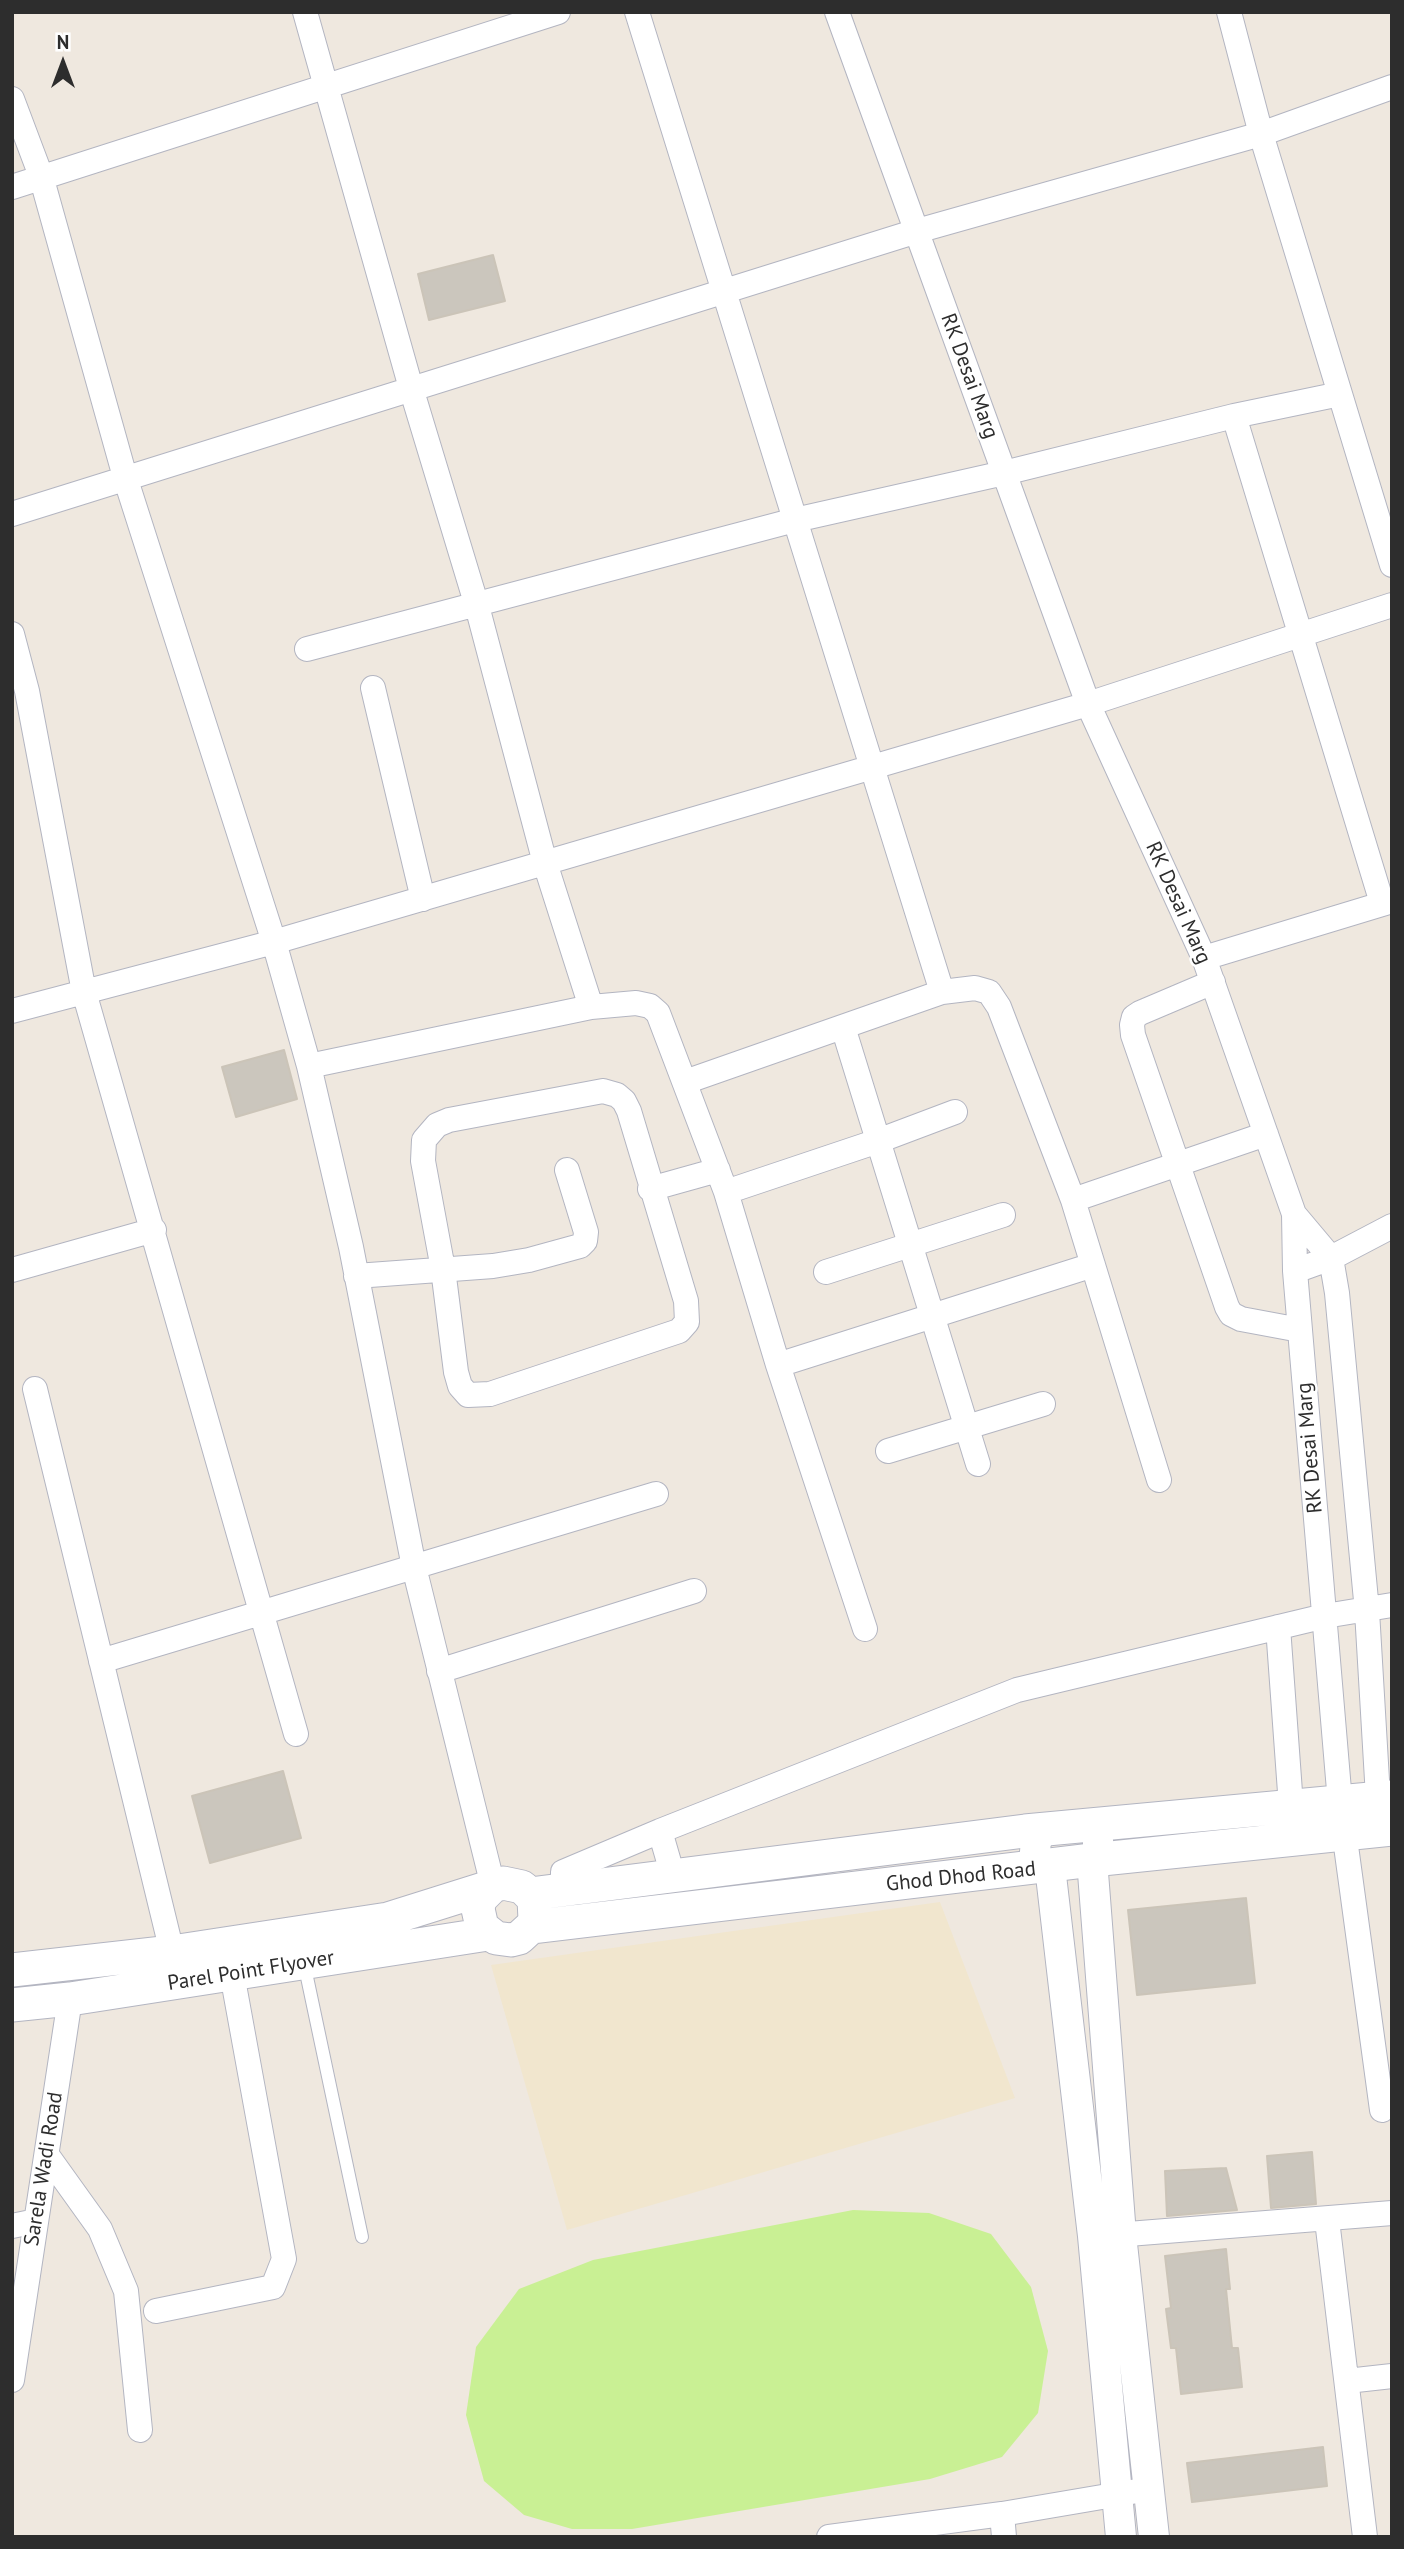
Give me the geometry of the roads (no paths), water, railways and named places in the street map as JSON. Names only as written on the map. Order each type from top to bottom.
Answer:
[{"type":"main road","points":[[530,1894],[1045,1829],[1291,1807],[1342,1818],[1386,1814]]},
{"type":"main road","name":"Ghod Dhod Road","points":[[488,1934],[512,1940],[519,1938],[531,1927],[1050,1867],[1342,1818]]},
{"type":"main road","points":[[12,1970],[172,1952],[388,1919],[493,1886],[513,1883],[530,1894],[536,1906],[531,1927]]},
{"type":"main road","points":[[488,1934],[482,1927],[478,1909],[481,1899],[493,1886]]},
{"type":"main road","name":"Parel Point Flyover","points":[[12,2006],[488,1934]]},
{"type":"street","points":[[305,12],[411,388],[477,606],[545,863],[592,1007]]},
{"type":"street","points":[[12,187],[558,12]]},
{"type":"street","points":[[636,12],[942,992]]},
{"type":"street","name":"RK Desai Marg","points":[[837,12],[1088,704],[1204,958],[1294,1214],[1295,1271],[1342,1818],[1382,2110]]},
{"type":"street","points":[[1228,12],[1261,134],[1392,565]]},
{"type":"street","points":[[12,514],[917,231],[1261,134],[1392,87]]},
{"type":"street","points":[[12,99],[41,176],[125,477],[274,942],[309,1066],[356,1276],[414,1567],[493,1886]]},
{"type":"street","points":[[307,649],[795,520],[1004,473],[1234,416],[1340,394]]},
{"type":"street","points":[[1204,958],[1387,902],[1299,635],[1234,416]]},
{"type":"street","points":[[12,1011],[274,942],[1088,704],[1392,604]]},
{"type":"street","points":[[12,634],[20,694],[84,992],[296,1734]]},
{"type":"street","points":[[373,688],[423,899]]},
{"type":"street","points":[[1213,982],[1140,1013],[1134,1017],[1132,1025],[1227,1307],[1231,1314],[1241,1319],[1300,1330]]},
{"type":"street","points":[[685,1082],[942,992],[975,988],[989,992],[999,1007],[1073,1200],[1159,1480]]},
{"type":"street","points":[[309,1066],[592,1007],[636,1003],[650,1006],[658,1013],[722,1181],[778,1365],[865,1629]]},
{"type":"street","points":[[843,1027],[978,1464]]},
{"type":"street","points":[[603,1090],[624,1101],[629,1111],[650,1189],[686,1301],[687,1322],[679,1331],[490,1394],[468,1395],[460,1386],[456,1372],[443,1269],[423,1151],[424,1140],[429,1131],[449,1119],[603,1090]]},
{"type":"street","points":[[650,1189],[722,1181],[878,1141],[955,1112]]},
{"type":"street","points":[[1073,1200],[1266,1134]]},
{"type":"street","points":[[356,1276],[512,1264],[580,1246],[586,1232],[567,1170]]},
{"type":"street","points":[[1294,1214],[1331,1258],[1338,1293],[1386,1814]]},
{"type":"street","points":[[826,1272],[1003,1216]]},
{"type":"street","points":[[1295,1271],[1331,1258],[1392,1226]]},
{"type":"street","points":[[12,1270],[154,1230]]},
{"type":"street","points":[[778,1365],[1093,1265]]},
{"type":"street","points":[[35,1389],[172,1952]]},
{"type":"street","points":[[888,1451],[1043,1404]]},
{"type":"street","points":[[101,1661],[656,1494]]},
{"type":"street","points":[[439,1671],[694,1591]]},
{"type":"street","points":[[562,1889],[563,1871],[1017,1690],[1325,1616],[1392,1605]]},
{"type":"street","points":[[1279,1628],[1291,1807]]},
{"type":"street","points":[[1089,1826],[1095,1831],[1099,1843],[1092,1860],[1116,2493],[1121,2537]]},
{"type":"street","points":[[1045,1829],[1036,1840],[1035,1852],[1041,1863],[1050,1867],[1149,2489],[1154,2537]]},
{"type":"street","points":[[660,1831],[673,1875]]},
{"type":"street","points":[[156,2311],[273,2287],[284,2259],[232,1974]]},
{"type":"street","name":"Sarela Wadi Road","points":[[13,2371],[70,1999]]},
{"type":"street","points":[[47,2155],[100,2229],[126,2291],[140,2430]]},
{"type":"street","points":[[1107,2236],[1392,2213]]},
{"type":"street","points":[[1327,2220],[1365,2537]]},
{"type":"street","points":[[12,2226],[36,2221]]},
{"type":"street","points":[[1347,2381],[1392,2376]]},
{"type":"street","points":[[829,2537],[1003,2525],[1116,2493],[1149,2489]]},
{"type":"lane","points":[[304,1963],[362,2237]]}]
